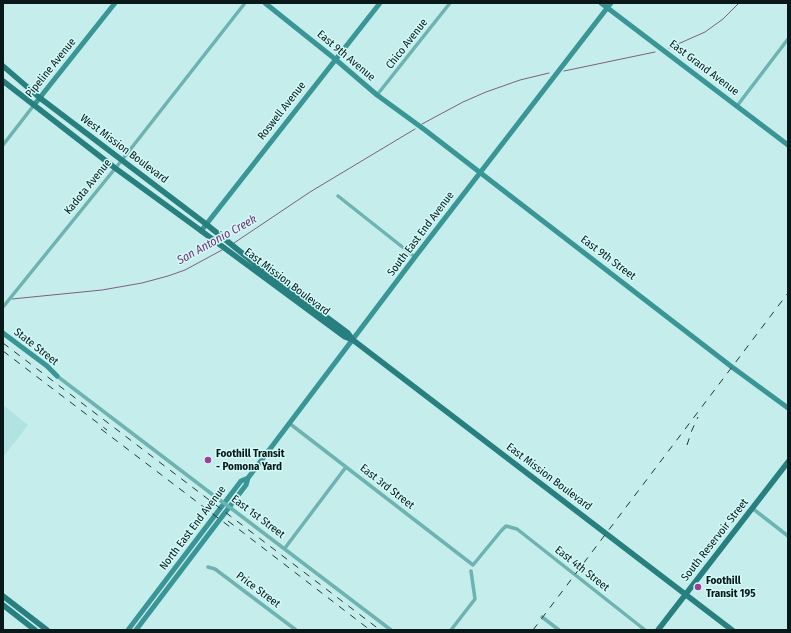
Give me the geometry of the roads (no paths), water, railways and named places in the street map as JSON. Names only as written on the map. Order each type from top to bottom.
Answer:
[{"type":"main road","name":"West Mission Boulevard","points":[[3,66],[40,98],[234,246]]},
{"type":"main road","name":"East Mission Boulevard","points":[[3,81],[201,231],[345,337],[353,340],[732,630]]},
{"type":"main road","name":"East Mission Boulevard","points":[[234,246],[348,333],[353,340]]},
{"type":"main road","name":"South Reservoir Street","points":[[658,630],[788,462]]},
{"type":"main road","points":[[3,596],[47,630]]},
{"type":"main road","points":[[3,605],[35,630]]},
{"type":"street","name":"Pipeline Avenue","points":[[3,145],[115,3]]},
{"type":"street","name":"Kadota Avenue","points":[[3,307],[116,168],[245,3]]},
{"type":"street","name":"East 9th Avenue","points":[[265,3],[377,95],[416,123]]},
{"type":"street","name":"Roswell Avenue","points":[[201,231],[380,3]]},
{"type":"street","name":"Chico Avenue","points":[[377,95],[450,3]]},
{"type":"street","name":"East Grand Avenue","points":[[601,3],[610,5],[788,145]]},
{"type":"street","name":"South East End Avenue","points":[[248,478],[610,5]]},
{"type":"street","points":[[737,106],[788,39]]},
{"type":"street","name":"East 9th Street","points":[[416,123],[732,367],[788,408]]},
{"type":"street","points":[[338,196],[416,257]]},
{"type":"street","name":"State Street","points":[[3,333],[57,376]]},
{"type":"street","name":"East 1st Street","points":[[57,376],[391,630]]},
{"type":"street","name":"East 3rd Street","points":[[289,423],[473,565],[506,526]]},
{"type":"street","points":[[285,548],[346,467]]},
{"type":"street","name":"North East End Avenue","points":[[128,630],[241,481],[248,478]]},
{"type":"street","name":"North East End Avenue","points":[[136,630],[246,485],[248,478]]},
{"type":"street","points":[[752,508],[788,536]]},
{"type":"street","name":"East 4th Street","points":[[506,526],[517,529],[645,630]]},
{"type":"street","name":"Price Street","points":[[208,567],[215,569],[296,630]]},
{"type":"street","points":[[452,630],[475,599],[471,571]]},
{"type":"street","points":[[148,605],[152,608]]},
{"type":"street","points":[[542,617],[559,630]]},
{"type":"waterway","name":"San Antonio Creek","points":[[669,48],[705,32],[723,19],[739,3]]},
{"type":"waterway","name":"San Antonio Creek","points":[[564,71],[655,52]]},
{"type":"waterway","name":"San Antonio Creek","points":[[422,124],[463,102],[486,92],[520,80],[549,73]]},
{"type":"waterway","name":"San Antonio Creek","points":[[234,243],[310,192],[415,129]]},
{"type":"waterway","name":"San Antonio Creek","points":[[12,299],[102,290],[142,283],[185,270],[222,250]]},
{"type":"railway","points":[[533,630],[788,293]]},
{"type":"railway","points":[[3,343],[380,630]]},
{"type":"railway","points":[[3,351],[107,430]]},
{"type":"railway","points":[[687,445],[698,417]]},
{"type":"railway","points":[[101,429],[230,527]]},
{"type":"railway","points":[[228,521],[370,630]]},
{"type":"place","name":"Foothill Transit - Pomona Yard","points":[[208,460]]},
{"type":"place","name":"Foothill Transit 195","points":[[698,587]]}]
